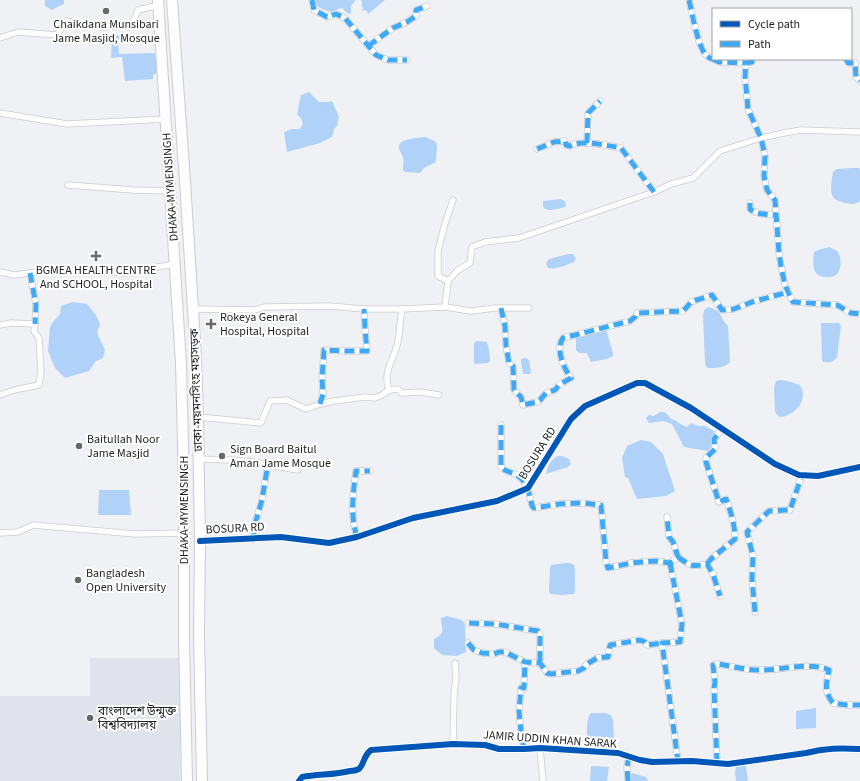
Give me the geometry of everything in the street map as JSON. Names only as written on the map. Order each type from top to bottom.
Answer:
[{"type":"highway","name":"ঢাকা-ময়মনসিংহ মহাসড়ক","points":[[172,0],[193,309],[198,417],[200,541],[199,635],[202,781]]},
{"type":"highway","name":"DHAKA-MYMENSINGH","points":[[158,3],[176,264],[181,364],[184,484],[184,636],[187,781]]},
{"type":"street","points":[[312,0],[314,10],[327,17],[336,14],[345,18],[376,55],[388,60],[407,60]]},
{"type":"street","points":[[690,0],[696,30],[703,51],[708,57],[712,59]]},
{"type":"street","points":[[0,38],[18,32],[57,35],[66,21],[103,27],[132,24],[138,10],[158,3]]},
{"type":"street","points":[[368,46],[393,28],[416,16],[416,10],[427,6]]},
{"type":"street","points":[[715,60],[719,62],[746,63],[752,62],[752,60]]},
{"type":"street","points":[[846,60],[848,63],[855,63],[856,78],[860,81]]},
{"type":"street","points":[[746,63],[745,76],[748,109],[761,138],[765,156],[764,176],[767,190],[775,200],[779,253],[785,285],[788,292],[793,302],[837,305],[851,313],[860,314]]},
{"type":"street","points":[[587,144],[588,113],[600,101]]},
{"type":"street","points":[[0,112],[67,124],[166,119]]},
{"type":"street","points":[[445,307],[448,280],[458,270],[470,263],[472,247],[485,242],[519,238],[654,192],[671,184],[693,178],[720,151],[761,138],[801,130],[860,132]]},
{"type":"street","points":[[537,149],[554,142],[565,141],[566,145],[570,146],[573,143],[600,144],[621,148],[654,192]]},
{"type":"street","points":[[68,185],[133,190],[171,191]]},
{"type":"street","points":[[448,280],[438,276],[438,251],[453,200]]},
{"type":"street","points":[[750,203],[750,209],[753,212],[758,214],[776,215]]},
{"type":"street","points":[[0,272],[14,275],[53,270],[130,273],[176,264]]},
{"type":"street","points":[[0,395],[14,390],[39,385],[39,338],[34,331],[36,305],[30,273]]},
{"type":"street","points":[[501,308],[509,363],[513,366],[514,390],[521,397],[523,405],[537,402],[546,393],[555,390],[559,385],[571,378],[564,367],[561,357],[560,342],[562,338],[630,321],[637,313],[683,311],[691,302],[712,295],[722,310],[734,309],[752,302],[788,292]]},
{"type":"street","points":[[193,309],[255,310],[264,308],[330,306],[364,309],[445,307],[471,311],[501,308],[529,308]]},
{"type":"street","points":[[320,404],[323,394],[322,378],[324,350],[367,351],[364,309]]},
{"type":"street","points":[[390,390],[387,384],[388,369],[396,352],[402,309]]},
{"type":"street","points":[[0,325],[11,323],[35,324]]},
{"type":"street","name":"BOSURA RD","points":[[200,541],[281,538],[329,543],[357,537],[412,518],[497,501],[528,488],[571,419],[585,406],[637,383],[645,383],[691,408],[775,464],[802,475],[818,476],[860,467]]},
{"type":"street","points":[[198,417],[261,423],[270,401],[287,400],[306,409],[320,404],[365,397],[375,398],[390,390],[398,389],[402,393],[420,392],[439,395]]},
{"type":"street","points":[[502,425],[501,467],[522,480],[528,488],[532,506],[534,508],[582,502],[601,505],[606,561],[608,568],[642,562],[656,561],[670,563],[678,557]]},
{"type":"street","points":[[667,517],[669,537],[673,542],[678,557],[690,565],[697,566],[707,564],[735,539],[731,512],[726,499],[719,502],[706,462],[706,458],[715,449],[714,439],[722,428]]},
{"type":"street","points":[[199,459],[254,462],[298,470]]},
{"type":"street","points":[[253,539],[268,464]]},
{"type":"street","points":[[357,537],[353,514],[356,471],[370,472]]},
{"type":"street","points":[[755,612],[752,579],[752,556],[746,532],[769,511],[790,510],[802,475]]},
{"type":"street","points":[[0,533],[18,532],[33,525],[135,534],[184,533]]},
{"type":"street","points":[[469,623],[495,624],[538,632],[540,635],[540,663],[547,673],[551,674],[578,671],[597,658],[608,657],[610,645],[640,640],[645,642],[647,646],[680,642],[682,624],[670,563]]},
{"type":"street","points":[[707,564],[713,574],[720,596]]},
{"type":"street","points":[[468,643],[474,650],[482,653],[494,654],[505,652],[525,662],[540,663]]},
{"type":"street","points":[[662,643],[678,761]]},
{"type":"street","points":[[524,749],[519,711],[521,688],[524,688],[525,662]]},
{"type":"street","points":[[452,744],[456,678],[455,663]]},
{"type":"street","points":[[717,763],[715,682],[713,665],[718,664],[756,670],[792,667],[822,668],[829,670],[826,691],[827,696],[833,703],[860,705]]},
{"type":"street","name":"JAMIR UDDIN KHAN SARAK","points":[[299,781],[302,777],[344,773],[358,769],[361,767],[367,753],[371,750],[452,744],[485,745],[499,749],[540,748],[618,753],[652,762],[692,760],[728,764],[818,749],[860,749]]},
{"type":"street","points":[[540,748],[543,781]]},
{"type":"street","points":[[628,781],[627,767],[629,756]]},
{"type":"shaded area","name":"বাংলাদেশ উন্মুক্ত বিশ্ববিদ্যালয়","points":[[90,658],[180,658],[180,781],[0,781],[0,696],[90,696]]},
{"type":"water","points":[[45,0],[64,0],[64,4],[52,10],[45,6]]},
{"type":"water","points":[[316,0],[355,1],[351,6],[351,14],[347,13],[342,8],[332,12],[325,10],[318,7],[315,2]]},
{"type":"water","points":[[361,0],[385,0],[368,14],[366,10],[362,11],[363,8]]},
{"type":"water","points":[[120,35],[124,39],[118,40],[119,54],[155,54],[158,69],[153,75],[153,79],[125,81],[122,57],[111,58],[112,37]]},
{"type":"water","points":[[309,92],[319,102],[332,101],[339,117],[337,126],[334,129],[332,137],[320,143],[287,152],[284,132],[292,129],[300,129],[303,124],[301,118],[297,114],[301,95]]},
{"type":"water","points":[[426,137],[436,142],[436,162],[424,168],[420,173],[405,172],[403,170],[403,156],[399,149],[399,145],[405,140]]},
{"type":"water","points":[[837,169],[860,169],[860,201],[851,204],[836,200],[831,191],[833,172]]},
{"type":"water","points":[[560,199],[565,201],[566,207],[547,210],[543,206],[543,201]]},
{"type":"water","points":[[830,247],[838,252],[841,262],[839,271],[832,277],[820,276],[814,268],[814,252]]},
{"type":"water","points":[[573,254],[576,259],[574,262],[558,268],[548,268],[546,263],[549,259]]},
{"type":"water","points":[[72,302],[87,304],[96,315],[100,324],[97,333],[105,350],[103,358],[96,361],[89,371],[65,378],[55,368],[48,351],[50,327],[60,314],[61,306]]},
{"type":"water","points":[[708,307],[719,312],[728,326],[730,362],[720,367],[708,368],[706,367],[705,362],[703,316],[704,310]]},
{"type":"water","points":[[821,323],[839,323],[841,326],[837,357],[831,362],[823,362],[822,360]]},
{"type":"water","points":[[607,331],[613,356],[607,359],[591,362],[587,353],[579,353],[576,350],[576,338]]},
{"type":"water","points":[[477,341],[487,342],[490,359],[488,363],[475,364],[474,362],[474,344]]},
{"type":"water","points":[[526,358],[529,360],[530,374],[523,373],[521,359]]},
{"type":"water","points":[[780,380],[799,385],[803,392],[803,398],[800,405],[795,411],[783,417],[777,415],[775,411],[774,388],[776,381]]},
{"type":"water","points":[[660,412],[664,412],[671,419],[687,427],[691,423],[698,426],[705,426],[714,431],[712,446],[708,451],[684,447],[672,424],[663,421],[649,423],[646,418],[649,415],[654,416]]},
{"type":"water","points":[[641,440],[651,442],[663,454],[675,491],[666,496],[637,499],[628,478],[625,477],[622,458],[627,446]]},
{"type":"water","points":[[558,456],[569,459],[571,464],[568,467],[546,474],[553,459]]},
{"type":"water","points":[[99,490],[129,490],[131,515],[98,515]]},
{"type":"water","points":[[566,563],[574,565],[574,594],[550,594],[551,565]]},
{"type":"water","points":[[447,616],[462,620],[465,624],[466,652],[457,656],[442,655],[434,648],[434,639],[442,633],[441,618]]},
{"type":"water","points":[[816,708],[816,728],[796,729],[796,711]]},
{"type":"water","points":[[591,713],[605,713],[611,715],[613,720],[613,741],[592,741],[587,739],[588,722]]},
{"type":"water","points":[[745,765],[748,781],[736,781],[736,767]]},
{"type":"water","points":[[591,766],[609,767],[607,781],[590,781]]},
{"type":"water","points":[[632,773],[646,777],[648,781],[631,781]]},
{"type":"marked path","points":[[312,0],[314,10],[327,17],[336,14],[345,18],[376,55],[388,60],[407,60]]},
{"type":"marked path","points":[[689,0],[701,46],[707,56],[712,59]]},
{"type":"marked path","points":[[368,46],[393,28],[416,16],[416,10],[427,6]]},
{"type":"marked path","points":[[715,60],[719,62],[746,63]]},
{"type":"marked path","points":[[752,60],[752,62],[746,63],[745,76],[748,109],[761,138],[765,156],[764,176],[767,190],[775,200],[779,253],[785,285],[793,302],[837,305],[851,313],[860,314]]},
{"type":"marked path","points":[[846,60],[848,63],[855,63],[856,77],[860,81]]},
{"type":"marked path","points":[[587,143],[588,113],[600,101]]},
{"type":"marked path","points":[[537,149],[554,142],[565,141],[566,145],[570,146],[574,144],[587,143],[621,148],[654,192]]},
{"type":"marked path","points":[[750,203],[750,209],[756,212],[776,215]]},
{"type":"marked path","points":[[30,273],[36,305],[35,324]]},
{"type":"marked path","points":[[501,308],[505,326],[509,363],[513,366],[514,390],[521,397],[523,405],[537,402],[546,393],[555,390],[559,385],[571,378],[561,359],[560,348],[563,338],[630,321],[637,313],[683,311],[691,302],[712,295],[722,310],[734,309],[752,302],[788,292]]},
{"type":"marked path","points":[[320,404],[323,394],[322,378],[324,350],[367,351],[364,309]]},
{"type":"marked path","points":[[501,425],[501,467],[523,480],[534,508],[559,504],[582,503],[601,505],[606,561],[608,568],[642,562],[657,561],[670,563],[678,557],[673,542],[669,537],[667,517]]},
{"type":"marked path","points":[[707,564],[735,539],[730,509],[726,499],[719,502],[706,462],[706,458],[715,449],[714,439],[722,429]]},
{"type":"marked path","points":[[253,539],[268,464]]},
{"type":"marked path","points":[[357,537],[353,521],[353,496],[356,471],[370,471]]},
{"type":"marked path","points":[[755,612],[752,579],[753,556],[747,532],[769,511],[790,510],[802,475]]},
{"type":"marked path","points":[[678,557],[692,565],[707,564],[713,574],[720,596]]},
{"type":"marked path","points":[[670,563],[682,624],[680,642],[662,643],[678,761]]},
{"type":"marked path","points":[[469,623],[495,624],[538,631],[540,635],[540,663]]},
{"type":"marked path","points":[[468,643],[474,650],[482,653],[494,654],[505,652],[525,662],[540,663],[547,673],[551,674],[578,671],[597,658],[608,657],[610,645],[640,640],[645,642],[647,645],[662,643]]},
{"type":"marked path","points":[[524,749],[519,711],[521,688],[524,688],[525,662]]},
{"type":"marked path","points":[[717,763],[715,682],[713,665],[718,664],[743,669],[758,670],[803,666],[821,667],[829,670],[826,688],[833,703],[860,705]]},
{"type":"marked path","points":[[628,781],[627,767],[629,756]]},
{"type":"cycle path","points":[[200,541],[281,537],[329,543],[357,537],[413,518],[497,501],[528,488],[571,419],[585,406],[637,383],[645,383],[691,408],[775,464],[799,475],[818,476],[860,467]]},
{"type":"cycle path","points":[[299,781],[302,777],[354,771],[361,767],[366,755],[371,750],[453,744],[485,745],[499,749],[540,748],[618,753],[652,762],[692,761],[728,764],[826,749],[860,749]]},
{"type":"place","name":"Chaikdana Munsibari Jame Masjid, Mosque","points":[[106,11]]},
{"type":"place","name":"BGMEA HEALTH CENTRE And SCHOOL, Hospital","points":[[96,256]]},
{"type":"place","name":"Rokeya General Hospital, Hospital","points":[[211,324]]},
{"type":"place","name":"Baitullah Noor Jame Masjid","points":[[79,446]]},
{"type":"place","name":"Sign Board Baitul Aman Jame Mosque","points":[[222,456]]},
{"type":"place","name":"Bangladesh Open University","points":[[78,580]]},
{"type":"place","name":"বাংলাদেশ উন্মুক্ত বিশ্ববিদ্যালয়","points":[[90,718]]}]
